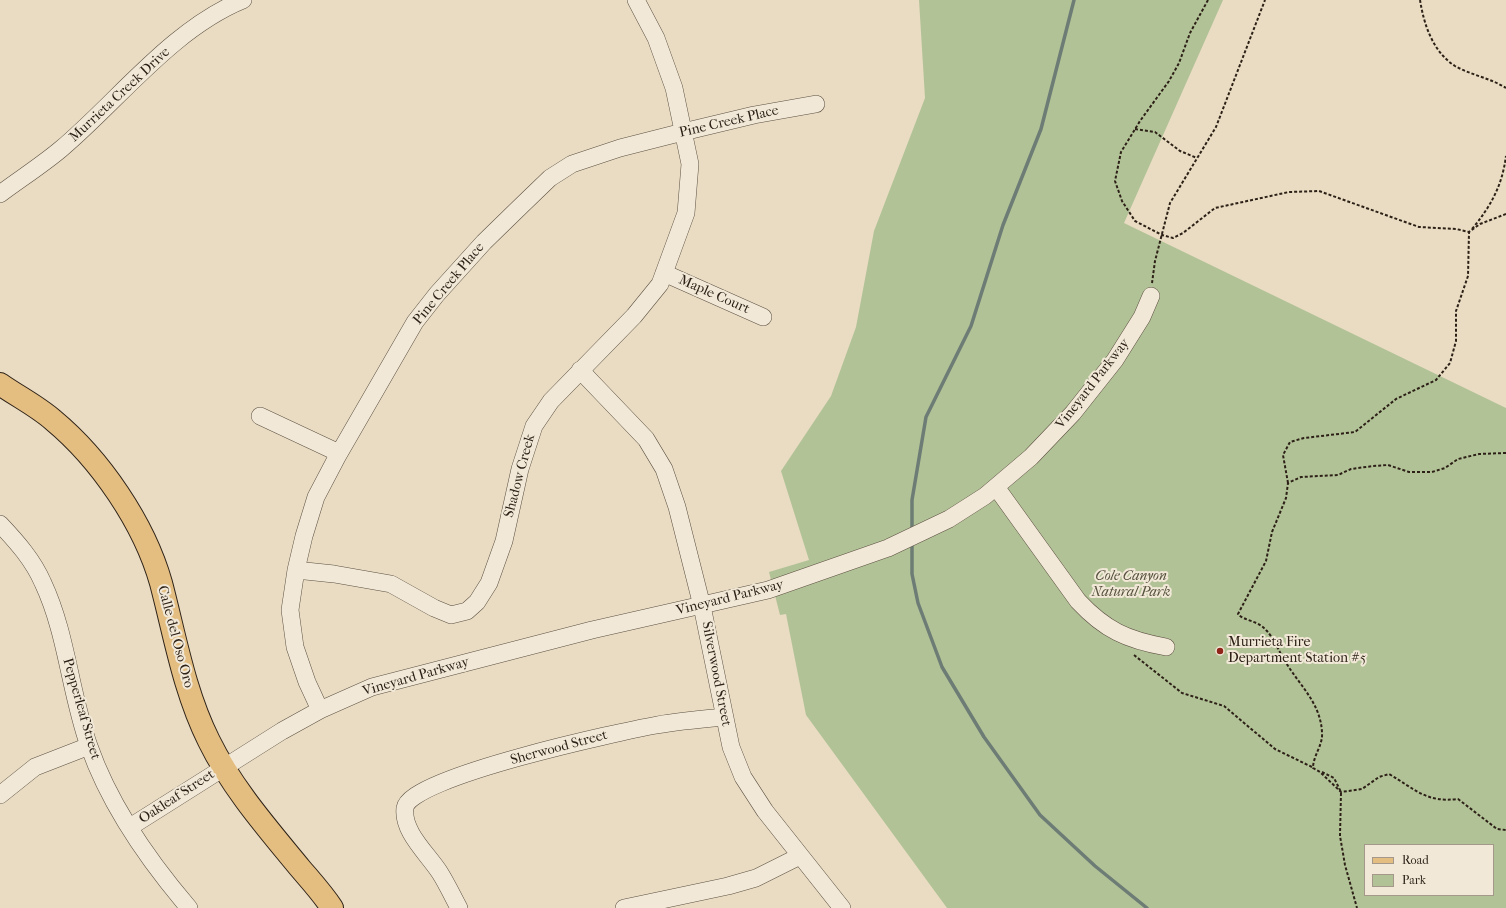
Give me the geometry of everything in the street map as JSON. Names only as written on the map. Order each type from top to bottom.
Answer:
[{"type":"main road","name":"Calle del Oso Oro","points":[[0,384],[53,420],[79,446],[113,488],[139,529],[151,554],[160,582],[184,678],[209,742],[224,767],[259,817],[332,908]]},
{"type":"street","name":"Murrieta Creek Drive","points":[[0,194],[61,149],[187,33],[226,7],[243,0]]},
{"type":"street","points":[[636,0],[656,38],[674,88],[683,132]]},
{"type":"street","name":"Pine Creek Place","points":[[320,710],[307,682],[295,646],[290,610],[296,570],[316,497],[339,453],[415,322],[437,294],[484,242],[550,178],[572,164],[620,148],[683,132],[754,115],[816,104]]},
{"type":"street","name":"Shadow Creek","points":[[296,570],[334,574],[391,584],[434,608],[451,614],[467,611],[477,602],[489,583],[504,541],[520,469],[534,426],[550,401],[634,316],[660,284],[686,212],[690,164],[683,132]]},
{"type":"street","name":"Maple Court","points":[[664,273],[763,316]]},
{"type":"street","name":"Vineyard Parkway","points":[[224,767],[282,731],[320,710],[372,687],[592,630],[768,590],[888,548],[949,519],[985,496],[996,487],[1031,457],[1073,413],[1115,360],[1142,316],[1151,296]]},
{"type":"street","name":"Silverwood Street","points":[[580,370],[646,439],[664,469],[677,507],[702,606],[731,747],[743,777],[765,811],[842,908]]},
{"type":"street","points":[[260,416],[339,453]]},
{"type":"street","points":[[996,487],[1078,601],[1092,616],[1110,629],[1139,642],[1166,647]]},
{"type":"street","name":"Pepperleaf Street","points":[[0,524],[14,539],[32,563],[43,582],[55,613],[89,746],[108,789],[130,827],[156,866],[189,908]]},
{"type":"street","name":"Sherwood Street","points":[[459,908],[440,874],[417,843],[406,822],[405,806],[412,797],[428,787],[482,768],[660,724],[724,717]]},
{"type":"street","points":[[0,795],[35,767],[89,746]]},
{"type":"street","name":"Oakleaf Street","points":[[130,827],[224,767]]},
{"type":"street","points":[[629,908],[728,886],[756,878],[800,856]]},
{"type":"path","points":[[1208,0],[1190,33],[1179,63],[1169,81],[1135,129],[1121,152],[1115,181],[1122,201],[1135,221],[1162,235],[1173,238],[1183,233],[1215,208],[1289,192],[1319,191],[1419,227],[1456,229],[1470,232]]},
{"type":"path","points":[[1151,296],[1155,261],[1170,204],[1216,127],[1265,0]]},
{"type":"path","points":[[1420,0],[1433,45],[1455,65],[1496,82],[1506,88]]},
{"type":"path","points":[[1135,129],[1155,132],[1180,151],[1197,158]]},
{"type":"path","points":[[1313,768],[1313,762],[1322,734],[1318,712],[1312,699],[1285,663],[1267,630],[1255,621],[1241,617],[1238,614],[1266,562],[1272,532],[1286,498],[1288,483],[1283,455],[1290,442],[1304,438],[1356,432],[1396,400],[1436,380],[1450,363],[1456,341],[1456,311],[1468,276],[1470,232],[1488,209],[1504,176],[1506,156]]},
{"type":"path","points":[[1470,232],[1480,224],[1506,214]]},
{"type":"path","points":[[1288,483],[1301,477],[1338,475],[1351,469],[1373,466],[1388,465],[1409,472],[1432,472],[1445,468],[1458,459],[1479,454],[1506,453]]},
{"type":"path","points":[[1130,651],[1182,693],[1224,706],[1275,749],[1334,778],[1341,792],[1340,836],[1345,866],[1357,908]]},
{"type":"path","points":[[1313,768],[1320,772],[1341,792]]},
{"type":"path","points":[[1341,792],[1362,788],[1379,777],[1389,774],[1426,797],[1444,801],[1458,799],[1497,829],[1506,830]]},
{"type":"green space","name":"Cole Canyon Natural Park","points":[[919,0],[1223,0],[1124,223],[1506,408],[1506,908],[947,908],[806,715],[786,614],[780,615],[769,572],[809,560],[781,471],[831,396],[856,327],[874,231],[925,98]]},
{"type":"waterway","points":[[912,532],[912,500],[926,417],[971,326],[1003,225],[1041,129],[1074,0]]},
{"type":"waterway","points":[[912,542],[912,574],[918,603],[942,667],[984,737],[1040,815],[1095,866],[1147,908]]},
{"type":"place","name":"Murrieta Fire Department Station #5","points":[[1220,651]]}]
